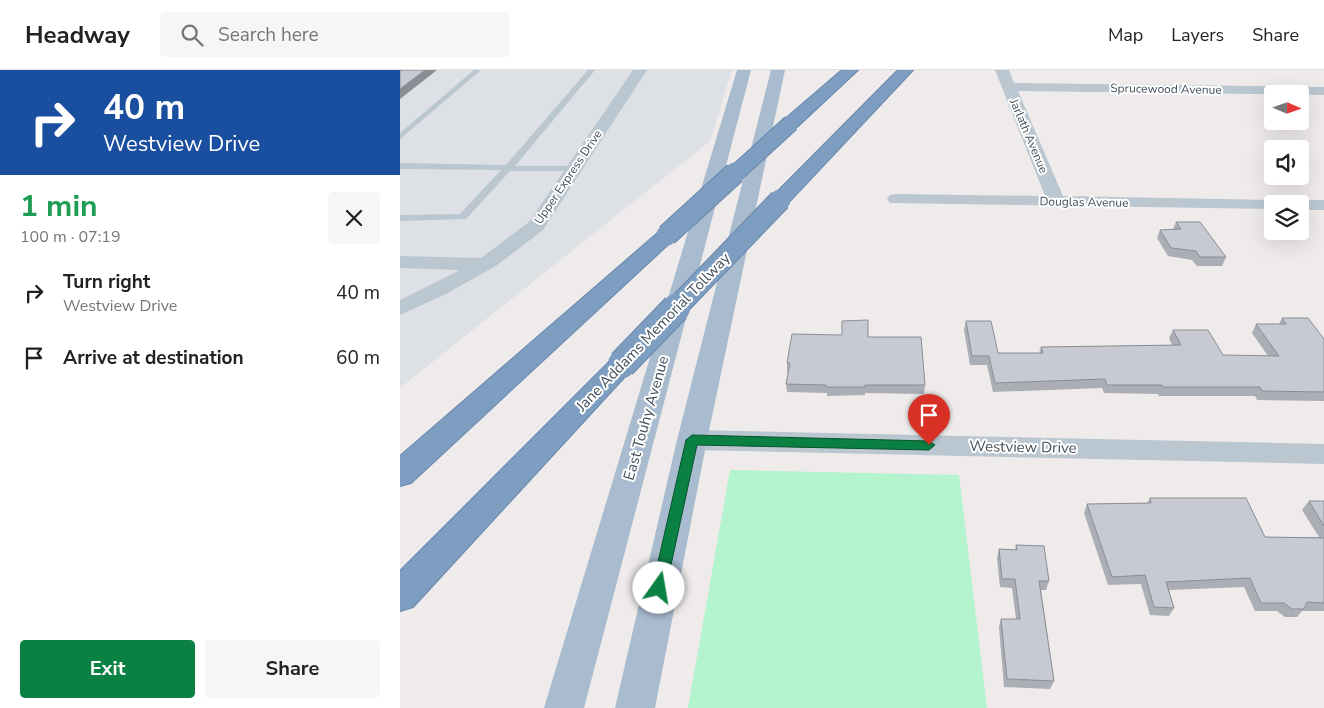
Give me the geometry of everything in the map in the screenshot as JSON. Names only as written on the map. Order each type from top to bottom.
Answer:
[{"type":"highway","points":[[400,474],[850,70]]},
{"type":"highway","name":"Jane Addams Memorial Tollway","points":[[400,595],[906,70]]},
{"type":"main road","name":"East Touhy Avenue","points":[[564,708],[744,70]]},
{"type":"main road","points":[[635,708],[692,440],[778,70]]},
{"type":"street","name":"Upper Express Drive","points":[[400,308],[488,264],[517,244],[536,226],[640,70]]},
{"type":"street","name":"Jarlath Avenue","points":[[1002,70],[1056,201]]},
{"type":"street","name":"Sprucewood Avenue","points":[[1009,87],[1324,91]]},
{"type":"street","name":"Douglas Avenue","points":[[896,199],[1264,204]]},
{"type":"street","points":[[1309,205],[1324,205]]},
{"type":"street","points":[[400,262],[488,264]]},
{"type":"street","name":"Westview Drive","points":[[692,440],[1324,454]]},
{"type":"lane","points":[[400,137],[478,70]]},
{"type":"lane","points":[[400,218],[464,216],[592,70]]},
{"type":"lane","points":[[400,166],[574,169]]},
{"type":"shaded area","points":[[400,70],[732,70],[710,141],[400,388]]},
{"type":"green space","points":[[730,470],[959,475],[987,708],[688,708]]},
{"type":"building","points":[[400,70],[425,70],[400,89]]},
{"type":"building","points":[[1176,222],[1200,222],[1226,257],[1200,257],[1196,251],[1171,248],[1160,230],[1181,229]]},
{"type":"building","points":[[1282,318],[1308,318],[1324,339],[1324,392],[1262,391],[1260,387],[1107,385],[1105,379],[995,383],[989,356],[972,356],[966,321],[991,321],[998,353],[1043,353],[1041,347],[1181,345],[1173,330],[1208,330],[1223,355],[1279,356],[1256,324],[1286,324]]},
{"type":"building","points":[[868,320],[868,337],[921,337],[925,385],[826,387],[826,385],[786,384],[790,363],[787,363],[792,334],[842,335],[842,321]]},
{"type":"building","points":[[1150,498],[1246,498],[1265,537],[1324,538],[1324,603],[1307,602],[1304,609],[1292,609],[1284,603],[1261,603],[1250,578],[1166,582],[1174,608],[1154,607],[1145,575],[1112,577],[1087,504],[1151,503]]},
{"type":"building","points":[[1309,501],[1324,501],[1324,526]]},
{"type":"building","points":[[1016,545],[1044,546],[1049,581],[1039,581],[1054,681],[1007,679],[1001,619],[1020,619],[1015,579],[1002,579],[999,549],[1017,550]]},
{"type":"route","points":[[659,588],[692,440],[929,445]]}]
